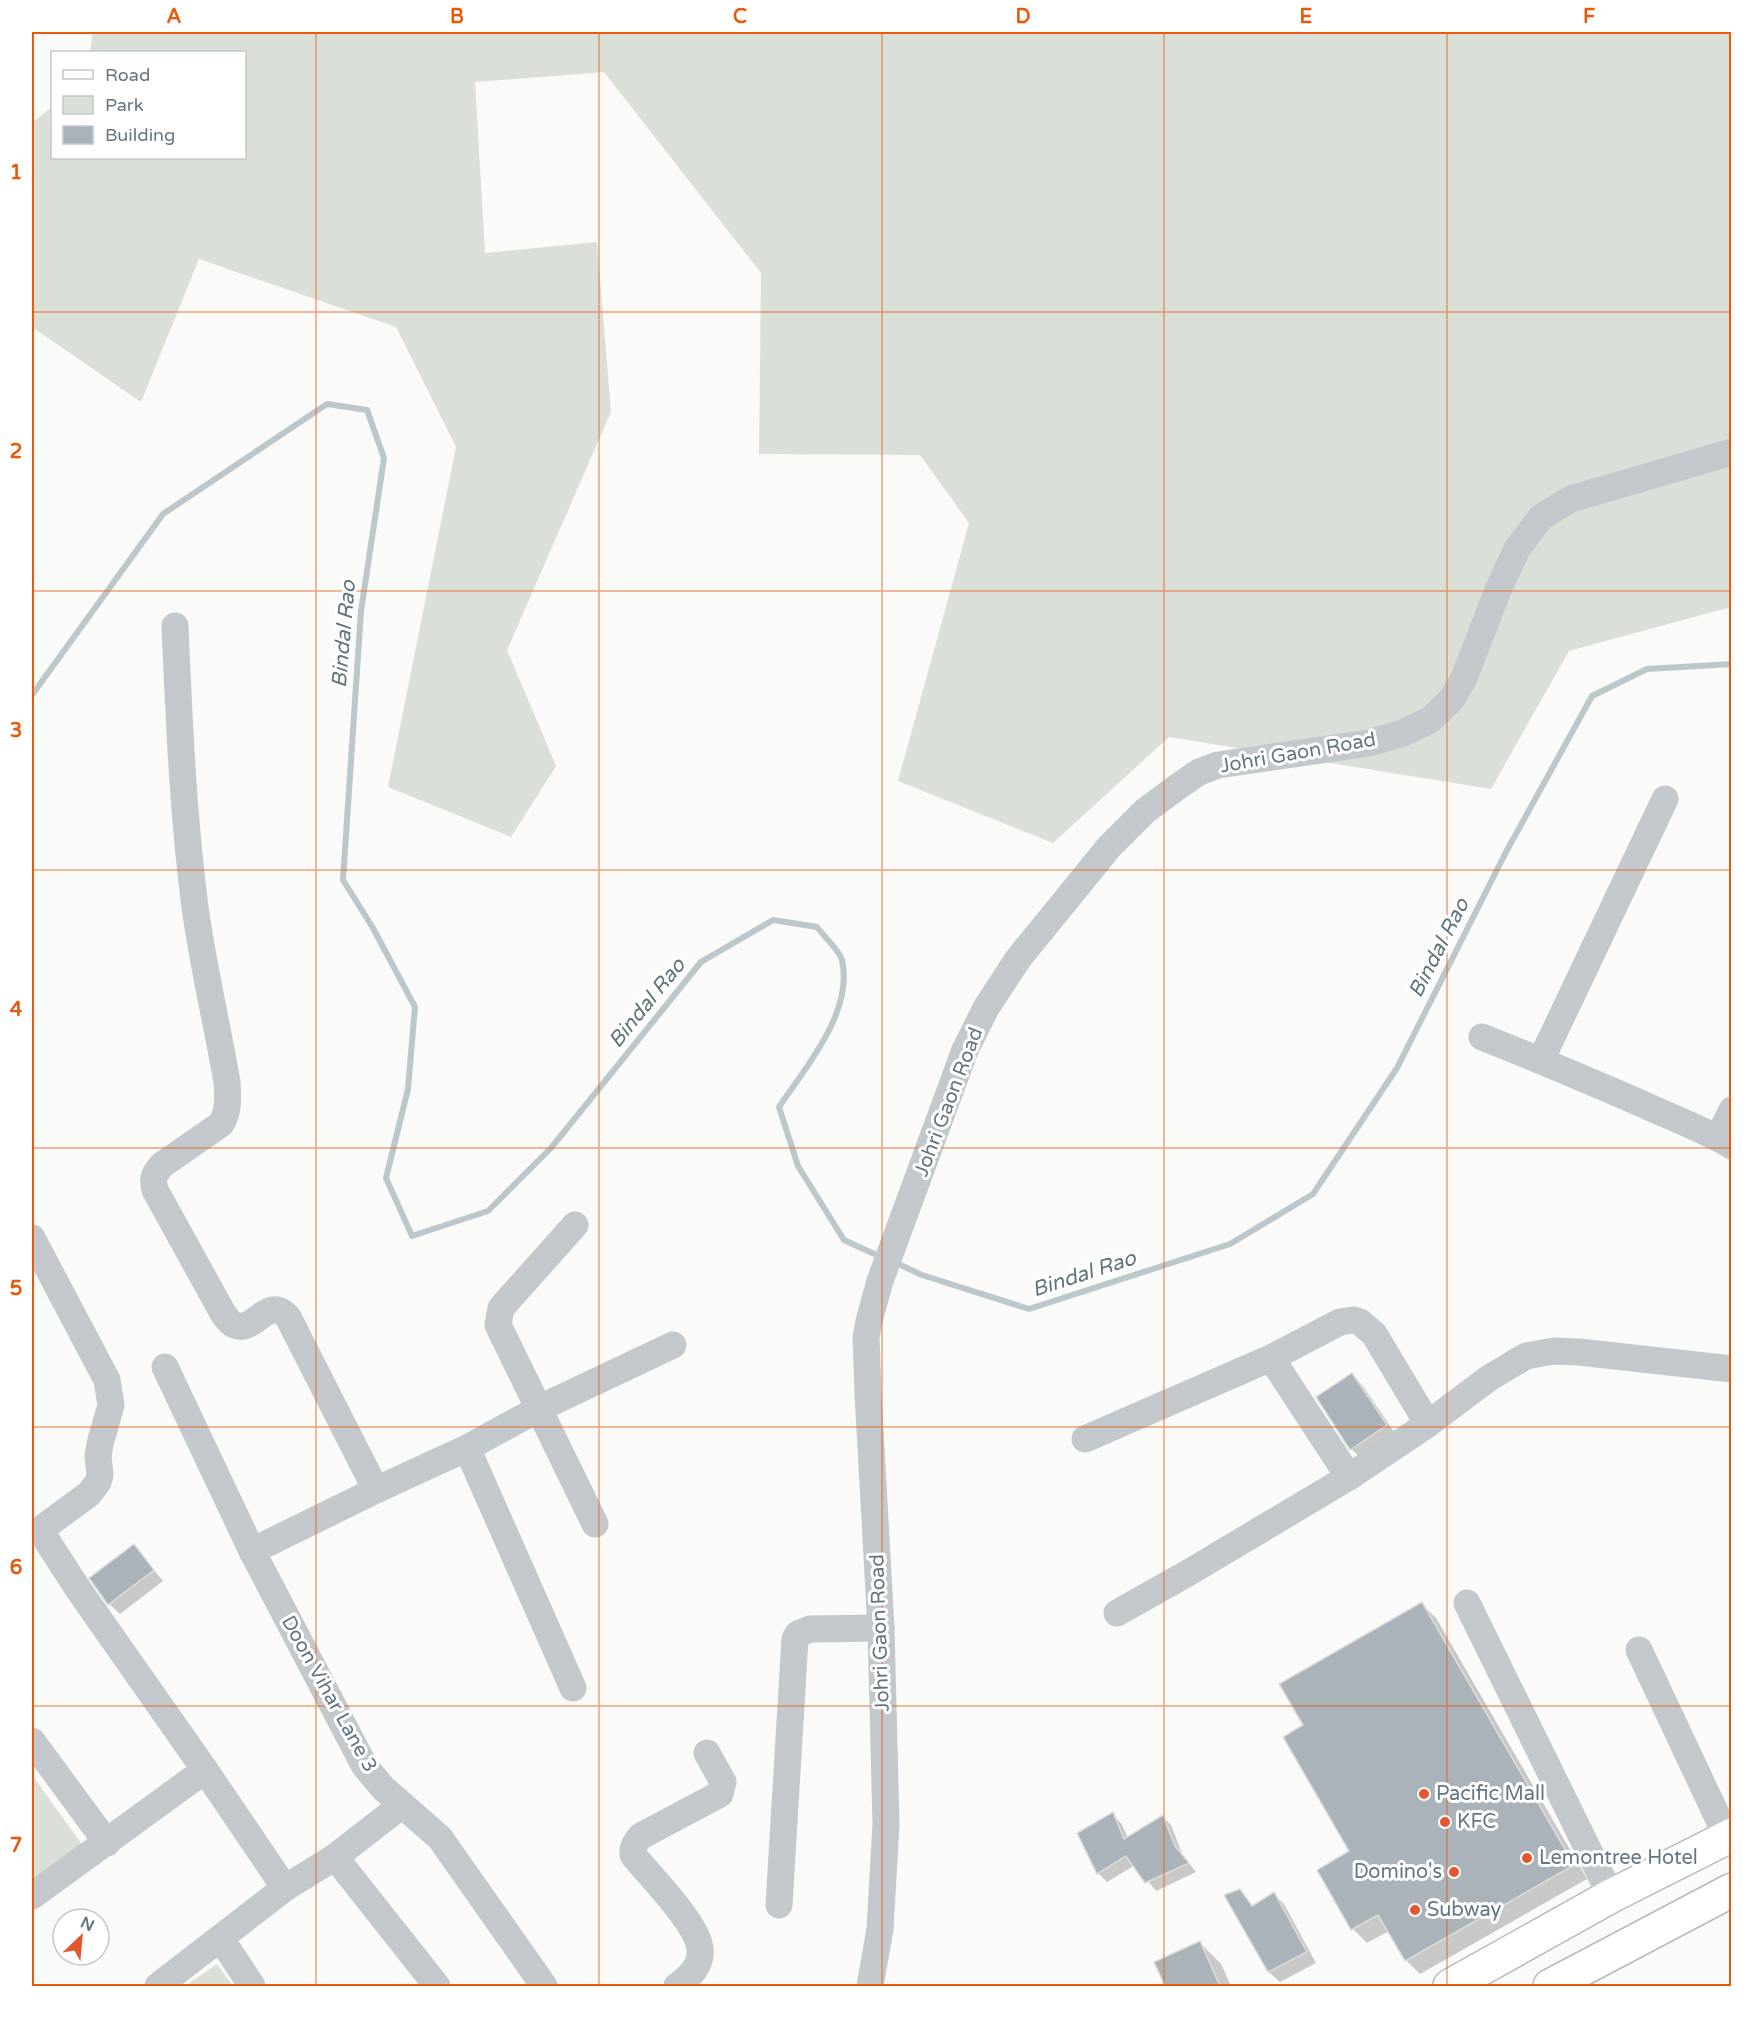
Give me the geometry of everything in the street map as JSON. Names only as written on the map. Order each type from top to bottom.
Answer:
[{"type":"main road","points":[[1450,1986],[1611,1896],[1729,1836]]},
{"type":"main road","points":[[1550,1986],[1731,1890]]},
{"type":"street","name":"Johri Gaon Road","points":[[870,1986],[880,1929],[886,1824],[881,1628],[866,1337],[880,1281],[965,1050],[986,1008],[1025,951],[1109,847],[1145,811],[1199,772],[1218,765],[1369,743],[1403,733],[1430,720],[1451,700],[1464,678],[1516,549],[1541,517],[1571,500],[1731,452]]},
{"type":"street","points":[[175,626],[181,755],[195,910],[228,1098],[225,1118],[220,1124],[162,1165],[155,1173],[153,1179],[155,1190],[224,1315],[234,1325],[246,1325],[272,1310],[281,1311],[288,1317],[376,1490]]},
{"type":"street","points":[[1541,1060],[1665,799]]},
{"type":"street","points":[[1482,1037],[1541,1060],[1724,1142],[1731,1110]]},
{"type":"street","points":[[575,1225],[501,1308],[498,1324],[595,1524]]},
{"type":"street","points":[[32,1238],[107,1380],[111,1405],[100,1444],[98,1482],[89,1494],[34,1529],[205,1770],[285,1888]]},
{"type":"street","points":[[1085,1440],[1271,1358],[1340,1322],[1353,1320],[1360,1322],[1374,1334],[1428,1424]]},
{"type":"street","points":[[252,1551],[467,1448],[540,1408],[673,1345]]},
{"type":"street","points":[[1117,1612],[1188,1573],[1349,1477],[1428,1424],[1489,1378],[1526,1356],[1554,1352],[1579,1352],[1731,1370]]},
{"type":"street","points":[[1271,1358],[1349,1477]]},
{"type":"street","name":"Doon Vihar Lane 3","points":[[165,1367],[252,1551],[364,1765],[383,1788],[440,1838],[544,1986]]},
{"type":"street","points":[[467,1448],[573,1688]]},
{"type":"street","points":[[1467,1603],[1611,1896]]},
{"type":"street","points":[[779,1905],[795,1639],[798,1634],[810,1629],[881,1628]]},
{"type":"street","points":[[1639,1650],[1729,1836]]},
{"type":"street","points":[[32,1741],[107,1843]]},
{"type":"street","points":[[678,1986],[694,1970],[699,1961],[698,1938],[686,1919],[633,1856],[632,1850],[635,1842],[641,1836],[720,1794],[723,1782],[707,1753]]},
{"type":"street","points":[[32,1896],[205,1770]]},
{"type":"street","points":[[158,1986],[285,1888],[335,1857],[402,1805]]},
{"type":"street","points":[[335,1857],[437,1986]]},
{"type":"street","points":[[221,1939],[252,1986]]},
{"type":"green space","points":[[93,32],[1731,32],[1731,607],[1569,651],[1491,789],[1169,737],[1053,843],[898,781],[969,523],[920,455],[759,454],[761,273],[604,72],[475,82],[485,253],[597,242],[611,412],[507,650],[556,766],[511,837],[388,787],[456,447],[396,327],[199,259],[141,402],[32,327],[32,123],[51,108],[51,159],[246,159],[246,51],[90,51]]},
{"type":"green space","points":[[32,1775],[86,1850],[32,1889]]},
{"type":"green space","points":[[217,1964],[233,1986],[185,1986]]},
{"type":"building","points":[[1352,1373],[1387,1425],[1350,1450],[1316,1397]]},
{"type":"building","points":[[134,1544],[154,1570],[108,1605],[89,1578]]},
{"type":"building","name":"Pacific Mall","points":[[1422,1602],[1574,1865],[1405,1961],[1378,1915],[1351,1930],[1317,1870],[1349,1851],[1283,1737],[1303,1725],[1279,1684]]},
{"type":"building","points":[[1113,1812],[1124,1839],[1163,1815],[1175,1846],[1189,1863],[1145,1883],[1126,1856],[1097,1874],[1077,1833]]},
{"type":"building","points":[[1240,1889],[1252,1906],[1274,1892],[1307,1952],[1268,1972],[1224,1895]]},
{"type":"building","points":[[1200,1941],[1220,1986],[1165,1986],[1154,1962]]},
{"type":"waterway","name":"Bindal Rao","points":[[32,695],[163,514],[327,404],[367,410],[384,458],[361,611],[343,880],[373,928],[415,1007],[408,1089],[386,1178],[412,1236],[488,1211],[551,1148],[701,962],[773,920],[817,927],[841,956],[844,979],[841,999],[834,1018],[814,1056],[779,1107],[798,1166],[844,1240],[881,1257]]},
{"type":"waterway","name":"Bindal Rao","points":[[894,1262],[922,1275],[1029,1309],[1230,1244],[1313,1194],[1397,1068],[1506,852],[1592,696],[1647,669],[1732,664]]},
{"type":"place","name":"Pacific Mall","points":[[1424,1794]]},
{"type":"place","name":"KFC","points":[[1445,1822]]},
{"type":"place","name":"Lemontree Hotel","points":[[1527,1858]]},
{"type":"place","name":"Domino's","points":[[1454,1872]]},
{"type":"place","name":"Subway","points":[[1415,1910]]}]
